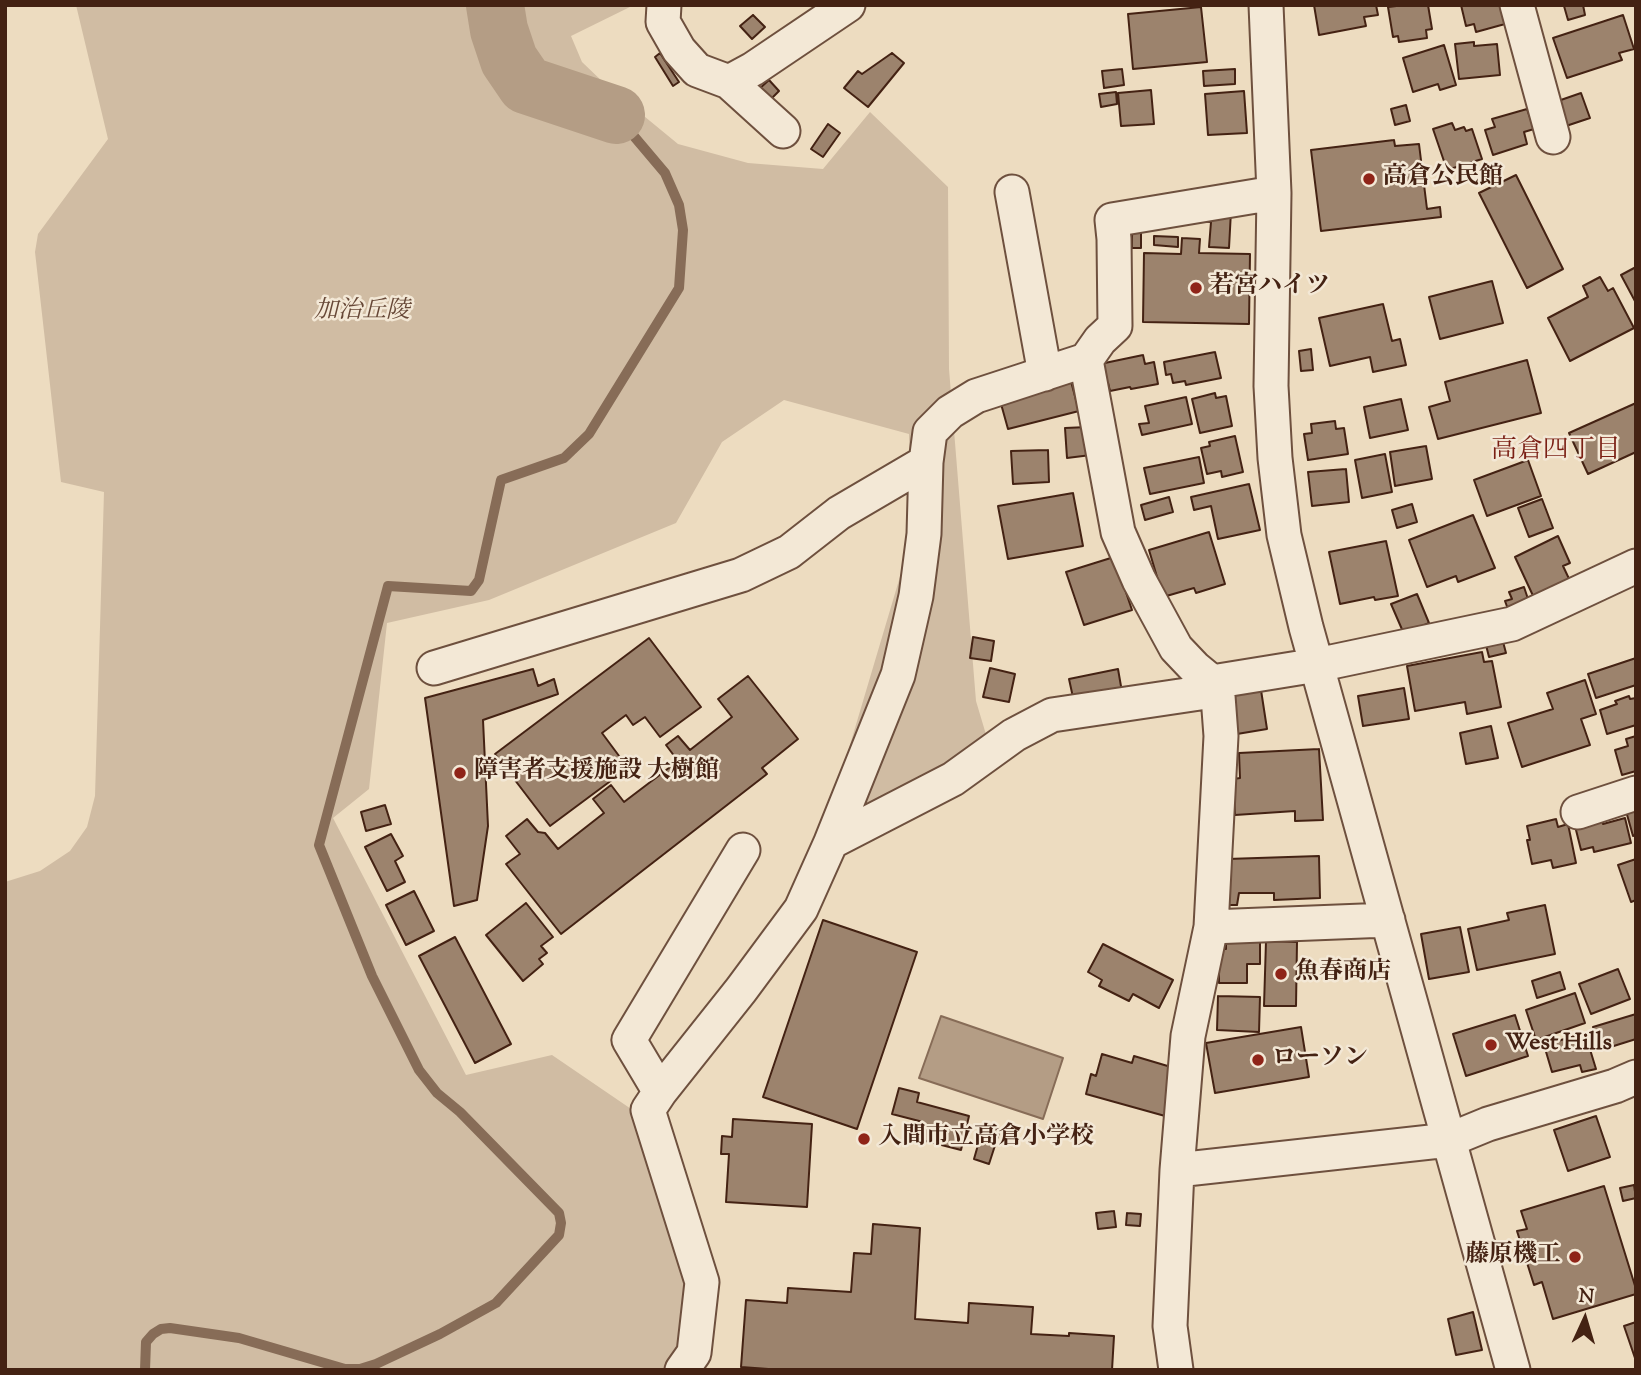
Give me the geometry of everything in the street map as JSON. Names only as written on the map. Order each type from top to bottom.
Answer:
[{"type":"street","points":[[664,5],[663,22],[678,50],[697,70],[729,82],[783,131]]},
{"type":"street","points":[[729,82],[753,69],[848,5]]},
{"type":"street","points":[[1266,5],[1274,193],[1271,386],[1275,458],[1284,535],[1317,665],[1513,1370]]},
{"type":"street","points":[[1517,5],[1553,137]]},
{"type":"street","points":[[1012,192],[1045,374]]},
{"type":"street","points":[[682,1370],[694,1353],[702,1282],[648,1110],[801,909],[831,842],[898,676],[916,596],[924,534],[926,462],[930,432],[950,412],[976,396],[1086,360],[1100,340],[1115,326],[1115,240],[1112,220],[1274,193]]},
{"type":"street","points":[[1086,360],[1118,532],[1139,580],[1176,648],[1212,682],[1218,696],[1221,736],[1211,927],[1188,1036],[1177,1170],[1170,1326],[1176,1370]]},
{"type":"street","points":[[434,668],[741,575],[789,552],[839,513],[926,462]]},
{"type":"street","points":[[831,842],[953,779],[1014,735],[1052,715],[1200,693],[1212,682],[1317,665],[1513,624],[1633,576]]},
{"type":"street","points":[[1578,812],[1636,793]]},
{"type":"street","points":[[660,1092],[629,1040],[743,850]]},
{"type":"street","points":[[1211,927],[1388,920]]},
{"type":"street","points":[[1177,1170],[1449,1140],[1488,1124],[1615,1086],[1636,1076]]},
{"type":"green space","name":"加治丘陵","points":[[76,5],[634,5],[571,36],[582,62],[678,144],[748,163],[823,169],[870,112],[948,187],[949,369],[976,701],[993,758],[857,814],[844,765],[910,543],[909,434],[784,400],[722,442],[676,523],[489,600],[387,623],[369,789],[333,818],[466,1075],[552,1055],[637,1113],[693,1283],[687,1351],[672,1370],[5,1370],[5,882],[40,871],[70,851],[87,827],[95,796],[104,492],[61,482],[35,252],[38,234],[108,139]]},
{"type":"shaded area","points":[[941,1016],[1063,1058],[1043,1119],[919,1078]]},
{"type":"building","points":[[1314,5],[1376,5],[1378,15],[1364,17],[1366,26],[1319,35]]},
{"type":"building","points":[[1428,5],[1432,29],[1426,30],[1427,38],[1399,42],[1398,36],[1393,37],[1388,7]]},
{"type":"building","points":[[1461,5],[1500,5],[1505,24],[1476,32],[1474,24],[1466,26]]},
{"type":"building","points":[[1583,5],[1585,15],[1568,20],[1564,6]]},
{"type":"building","points":[[1201,7],[1207,62],[1133,69],[1128,14]]},
{"type":"building","points":[[753,15],[765,27],[752,39],[740,26]]},
{"type":"building","points":[[1623,15],[1634,49],[1619,53],[1622,60],[1567,78],[1553,38]]},
{"type":"building","points":[[1474,42],[1474,46],[1497,44],[1500,75],[1459,79],[1455,44]]},
{"type":"building","points":[[1444,45],[1456,85],[1440,90],[1438,84],[1413,92],[1403,58]]},
{"type":"building","points":[[660,53],[679,82],[673,86],[655,57]]},
{"type":"building","points":[[892,53],[904,63],[868,107],[844,88],[858,71],[862,74]]},
{"type":"building","points":[[1122,69],[1124,85],[1104,88],[1102,71]]},
{"type":"building","points":[[1235,69],[1235,84],[1204,86],[1203,71]]},
{"type":"building","points":[[769,80],[779,91],[770,100],[759,89]]},
{"type":"building","points":[[1151,90],[1154,124],[1121,126],[1118,93]]},
{"type":"building","points":[[1244,91],[1247,133],[1208,135],[1205,94]]},
{"type":"building","points":[[1116,92],[1117,104],[1101,107],[1099,94]]},
{"type":"building","points":[[1581,93],[1590,118],[1563,127],[1555,102]]},
{"type":"building","points":[[1406,105],[1410,121],[1395,125],[1391,109]]},
{"type":"building","points":[[1527,109],[1534,129],[1524,132],[1527,144],[1493,155],[1485,130],[1495,127],[1492,119]]},
{"type":"building","points":[[1452,123],[1455,130],[1464,127],[1466,131],[1472,129],[1482,159],[1447,170],[1433,129]]},
{"type":"building","points":[[828,124],[840,133],[823,157],[811,149]]},
{"type":"building","name":"高倉公民館","points":[[1394,140],[1395,146],[1419,144],[1427,209],[1440,207],[1441,217],[1321,231],[1311,150]]},
{"type":"building","points":[[1516,175],[1563,269],[1527,288],[1479,193]]},
{"type":"building","points":[[1231,211],[1229,248],[1209,247],[1211,222],[1196,221]]},
{"type":"building","points":[[1132,233],[1141,233],[1141,248],[1132,248]]},
{"type":"building","points":[[1154,236],[1178,237],[1178,247],[1154,245]]},
{"type":"building","name":"若宮ハイツ","points":[[1182,238],[1200,239],[1199,253],[1250,254],[1249,324],[1143,322],[1144,253],[1181,254]]},
{"type":"building","points":[[1636,267],[1636,303],[1621,275]]},
{"type":"building","points":[[1600,277],[1608,291],[1613,288],[1634,328],[1570,361],[1548,318],[1588,297],[1583,286]]},
{"type":"building","points":[[1492,281],[1503,323],[1440,339],[1429,297]]},
{"type":"building","points":[[1383,304],[1392,341],[1400,339],[1406,365],[1373,372],[1370,357],[1330,366],[1319,318]]},
{"type":"building","points":[[1311,349],[1313,370],[1301,371],[1299,351]]},
{"type":"building","points":[[1215,352],[1221,378],[1186,385],[1185,381],[1173,383],[1171,374],[1166,375],[1164,362]]},
{"type":"building","points":[[1143,355],[1145,364],[1154,362],[1158,384],[1110,391],[1108,383],[1104,384],[1100,364]]},
{"type":"building","points":[[1527,360],[1541,413],[1438,439],[1429,407],[1450,401],[1445,382]]},
{"type":"building","points":[[1069,374],[1079,411],[1008,429],[998,393]]},
{"type":"building","points":[[1215,393],[1216,398],[1226,396],[1232,426],[1200,433],[1192,399]]},
{"type":"building","points":[[1186,397],[1192,424],[1142,435],[1139,424],[1149,423],[1145,406]]},
{"type":"building","points":[[1401,399],[1408,430],[1370,438],[1364,407]]},
{"type":"building","points":[[1636,403],[1636,452],[1588,474],[1569,433]]},
{"type":"building","points":[[1335,421],[1336,429],[1344,428],[1348,454],[1308,460],[1304,434],[1312,433],[1311,424]]},
{"type":"building","points":[[1088,427],[1091,455],[1067,458],[1065,428]]},
{"type":"building","points":[[1235,436],[1243,472],[1222,477],[1221,471],[1207,474],[1201,448],[1210,446],[1209,442]]},
{"type":"building","points":[[1426,446],[1432,479],[1395,486],[1390,452]]},
{"type":"building","points":[[1048,450],[1049,482],[1013,484],[1011,451]]},
{"type":"building","points":[[1385,454],[1392,492],[1362,498],[1355,460]]},
{"type":"building","points":[[1199,457],[1204,483],[1150,494],[1144,468]]},
{"type":"building","points":[[1528,460],[1541,496],[1487,516],[1474,480]]},
{"type":"building","points":[[1346,469],[1349,502],[1312,506],[1308,472]]},
{"type":"building","points":[[1249,484],[1260,530],[1218,539],[1211,506],[1194,510],[1191,497]]},
{"type":"building","points":[[1073,493],[1083,546],[1008,559],[998,506]]},
{"type":"building","points":[[1169,497],[1173,512],[1145,520],[1141,505]]},
{"type":"building","points":[[1542,499],[1553,528],[1529,537],[1518,508]]},
{"type":"building","points":[[1412,504],[1417,522],[1397,528],[1392,510]]},
{"type":"building","points":[[1473,515],[1495,568],[1458,582],[1456,576],[1427,587],[1409,540]]},
{"type":"building","points":[[1209,532],[1225,584],[1196,593],[1194,588],[1163,597],[1149,550]]},
{"type":"building","points":[[1558,536],[1570,563],[1563,566],[1571,583],[1535,600],[1515,557]]},
{"type":"building","points":[[1386,541],[1398,596],[1375,600],[1374,597],[1340,604],[1329,552]]},
{"type":"building","points":[[1114,557],[1132,610],[1084,625],[1066,572]]},
{"type":"building","points":[[1524,587],[1530,605],[1509,612],[1505,601],[1512,599],[1509,592]]},
{"type":"building","points":[[1417,594],[1429,623],[1404,634],[1391,604]]},
{"type":"building","points":[[973,637],[994,641],[991,661],[970,658]]},
{"type":"building","points":[[649,638],[701,707],[660,737],[645,717],[633,725],[626,715],[602,733],[628,768],[550,826],[495,754]]},
{"type":"building","points":[[1502,638],[1506,653],[1489,657],[1485,641]]},
{"type":"building","points":[[1482,652],[1484,662],[1492,661],[1501,707],[1467,714],[1465,702],[1415,711],[1407,666]]},
{"type":"building","points":[[1636,658],[1636,685],[1596,698],[1588,674]]},
{"type":"building","points":[[990,668],[1015,674],[1009,702],[983,697]]},
{"type":"building","name":"障害者支援施設 大樹館","points":[[533,669],[538,686],[554,679],[558,694],[483,720],[488,826],[477,900],[454,906],[425,698]]},
{"type":"building","points":[[1118,669],[1122,692],[1074,702],[1069,679]]},
{"type":"building","points":[[748,676],[798,739],[762,768],[767,774],[561,934],[506,864],[520,854],[506,836],[527,819],[538,832],[545,833],[558,849],[604,813],[593,799],[611,785],[624,802],[678,761],[666,745],[678,736],[690,750],[732,717],[718,699]]},
{"type":"building","points":[[1585,680],[1596,714],[1581,719],[1590,745],[1522,767],[1508,723],[1553,709],[1547,693]]},
{"type":"building","points":[[1404,688],[1409,719],[1363,726],[1358,696]]},
{"type":"building","points":[[1261,690],[1267,729],[1237,734],[1230,696]]},
{"type":"building","points":[[1629,696],[1630,699],[1636,698],[1636,725],[1607,734],[1600,710]]},
{"type":"building","points":[[1491,726],[1498,758],[1466,764],[1460,733]]},
{"type":"building","points":[[1636,736],[1636,771],[1622,775],[1615,750],[1628,746],[1626,739]]},
{"type":"building","points":[[1319,749],[1323,820],[1295,821],[1295,811],[1235,815],[1233,779],[1240,778],[1239,753]]},
{"type":"building","points":[[385,805],[391,824],[366,831],[361,812]]},
{"type":"building","points":[[1636,809],[1636,835],[1633,836],[1626,811]]},
{"type":"building","points":[[1601,814],[1603,824],[1625,818],[1631,843],[1594,852],[1593,847],[1581,850],[1574,822]]},
{"type":"building","points":[[1556,819],[1558,827],[1568,824],[1576,863],[1553,868],[1551,860],[1532,864],[1527,826]]},
{"type":"building","points":[[391,834],[403,856],[395,861],[405,882],[387,891],[365,847]]},
{"type":"building","points":[[1319,856],[1320,898],[1274,900],[1274,893],[1239,893],[1237,905],[1222,905],[1227,859]]},
{"type":"building","points":[[1636,859],[1636,900],[1631,902],[1618,865]]},
{"type":"building","points":[[414,891],[434,931],[406,945],[386,905]]},
{"type":"building","points":[[526,903],[553,937],[541,946],[547,953],[539,959],[543,964],[523,981],[486,935]]},
{"type":"building","points":[[1545,905],[1555,954],[1477,970],[1468,929],[1509,920],[1507,913]]},
{"type":"building","points":[[823,920],[917,952],[857,1129],[763,1097]]},
{"type":"building","points":[[1460,927],[1469,972],[1429,979],[1421,934]]},
{"type":"building","points":[[455,937],[511,1044],[475,1063],[419,956]]},
{"type":"building","points":[[1260,940],[1260,964],[1247,964],[1247,983],[1219,983],[1219,949],[1226,949],[1226,941]]},
{"type":"building","name":"魚春商店","points":[[1266,941],[1297,942],[1296,1006],[1264,1006]]},
{"type":"building","points":[[1103,944],[1173,980],[1159,1008],[1133,994],[1129,1001],[1099,986],[1102,980],[1088,972]]},
{"type":"building","points":[[1618,969],[1630,999],[1591,1014],[1579,984]]},
{"type":"building","points":[[1560,972],[1565,989],[1537,998],[1532,981]]},
{"type":"building","points":[[1575,993],[1585,1023],[1536,1040],[1526,1010]]},
{"type":"building","points":[[1218,996],[1260,997],[1259,1032],[1217,1030]]},
{"type":"building","points":[[1636,1014],[1636,1039],[1601,1050],[1593,1027]]},
{"type":"building","name":"West Hills","points":[[1515,1015],[1528,1056],[1466,1076],[1453,1034]]},
{"type":"building","name":"ローソン","points":[[1301,1027],[1309,1077],[1215,1093],[1206,1043]]},
{"type":"building","points":[[1585,1033],[1596,1069],[1582,1072],[1580,1065],[1552,1072],[1544,1045]]},
{"type":"building","points":[[1102,1054],[1132,1063],[1134,1056],[1171,1067],[1176,1077],[1165,1116],[1086,1094],[1091,1074],[1096,1076]]},
{"type":"building","points":[[899,1088],[919,1093],[917,1102],[969,1116],[961,1150],[918,1139],[923,1122],[892,1114]]},
{"type":"building","points":[[1596,1116],[1610,1157],[1568,1171],[1554,1130]]},
{"type":"building","points":[[733,1119],[812,1124],[807,1207],[726,1202],[729,1154],[721,1154],[722,1136],[732,1137]]},
{"type":"building","points":[[984,1124],[1000,1130],[989,1164],[974,1159]]},
{"type":"building","points":[[1634,1185],[1636,1198],[1623,1201],[1620,1188]]},
{"type":"building","name":"藤原機工","points":[[1604,1186],[1636,1294],[1553,1319],[1542,1282],[1534,1285],[1517,1231],[1527,1229],[1521,1211]]},
{"type":"building","points":[[1114,1211],[1116,1227],[1098,1229],[1096,1213]]},
{"type":"building","points":[[1127,1213],[1141,1214],[1140,1226],[1126,1225]]},
{"type":"building","points":[[873,1224],[920,1228],[915,1319],[968,1323],[969,1303],[1033,1307],[1031,1334],[1114,1336],[1112,1370],[782,1370],[741,1367],[746,1300],[787,1303],[788,1288],[851,1292],[854,1253],[871,1254]]},
{"type":"building","points":[[1473,1312],[1482,1350],[1456,1355],[1448,1319]]},
{"type":"building","points":[[1636,1322],[1636,1361],[1624,1326]]},
{"type":"waterway","points":[[495,5],[499,30],[509,60],[526,85],[616,115]]},
{"type":"waterway","points":[[145,1370],[146,1342],[161,1329],[170,1328],[239,1338],[345,1369],[360,1369],[376,1364],[440,1334],[496,1303],[559,1235],[559,1213],[460,1112],[437,1093],[419,1070],[372,976],[319,845],[388,586],[471,591],[479,580],[501,480],[564,458],[589,434],[679,288],[683,230],[679,205],[665,173],[616,115]]},
{"type":"place","name":"高倉公民館","points":[[1369,179]]},
{"type":"place","name":"若宮ハイツ","points":[[1196,288]]},
{"type":"place","name":"障害者支援施設 大樹館","points":[[460,773]]},
{"type":"place","name":"魚春商店","points":[[1281,974]]},
{"type":"place","name":"West Hills","points":[[1491,1045]]},
{"type":"place","name":"ローソン","points":[[1258,1060]]},
{"type":"place","name":"入間市立高倉小学校","points":[[864,1139]]},
{"type":"place","name":"藤原機工","points":[[1575,1257]]},
{"type":"district","name":"高倉四丁目","points":[[1556,453]]}]
